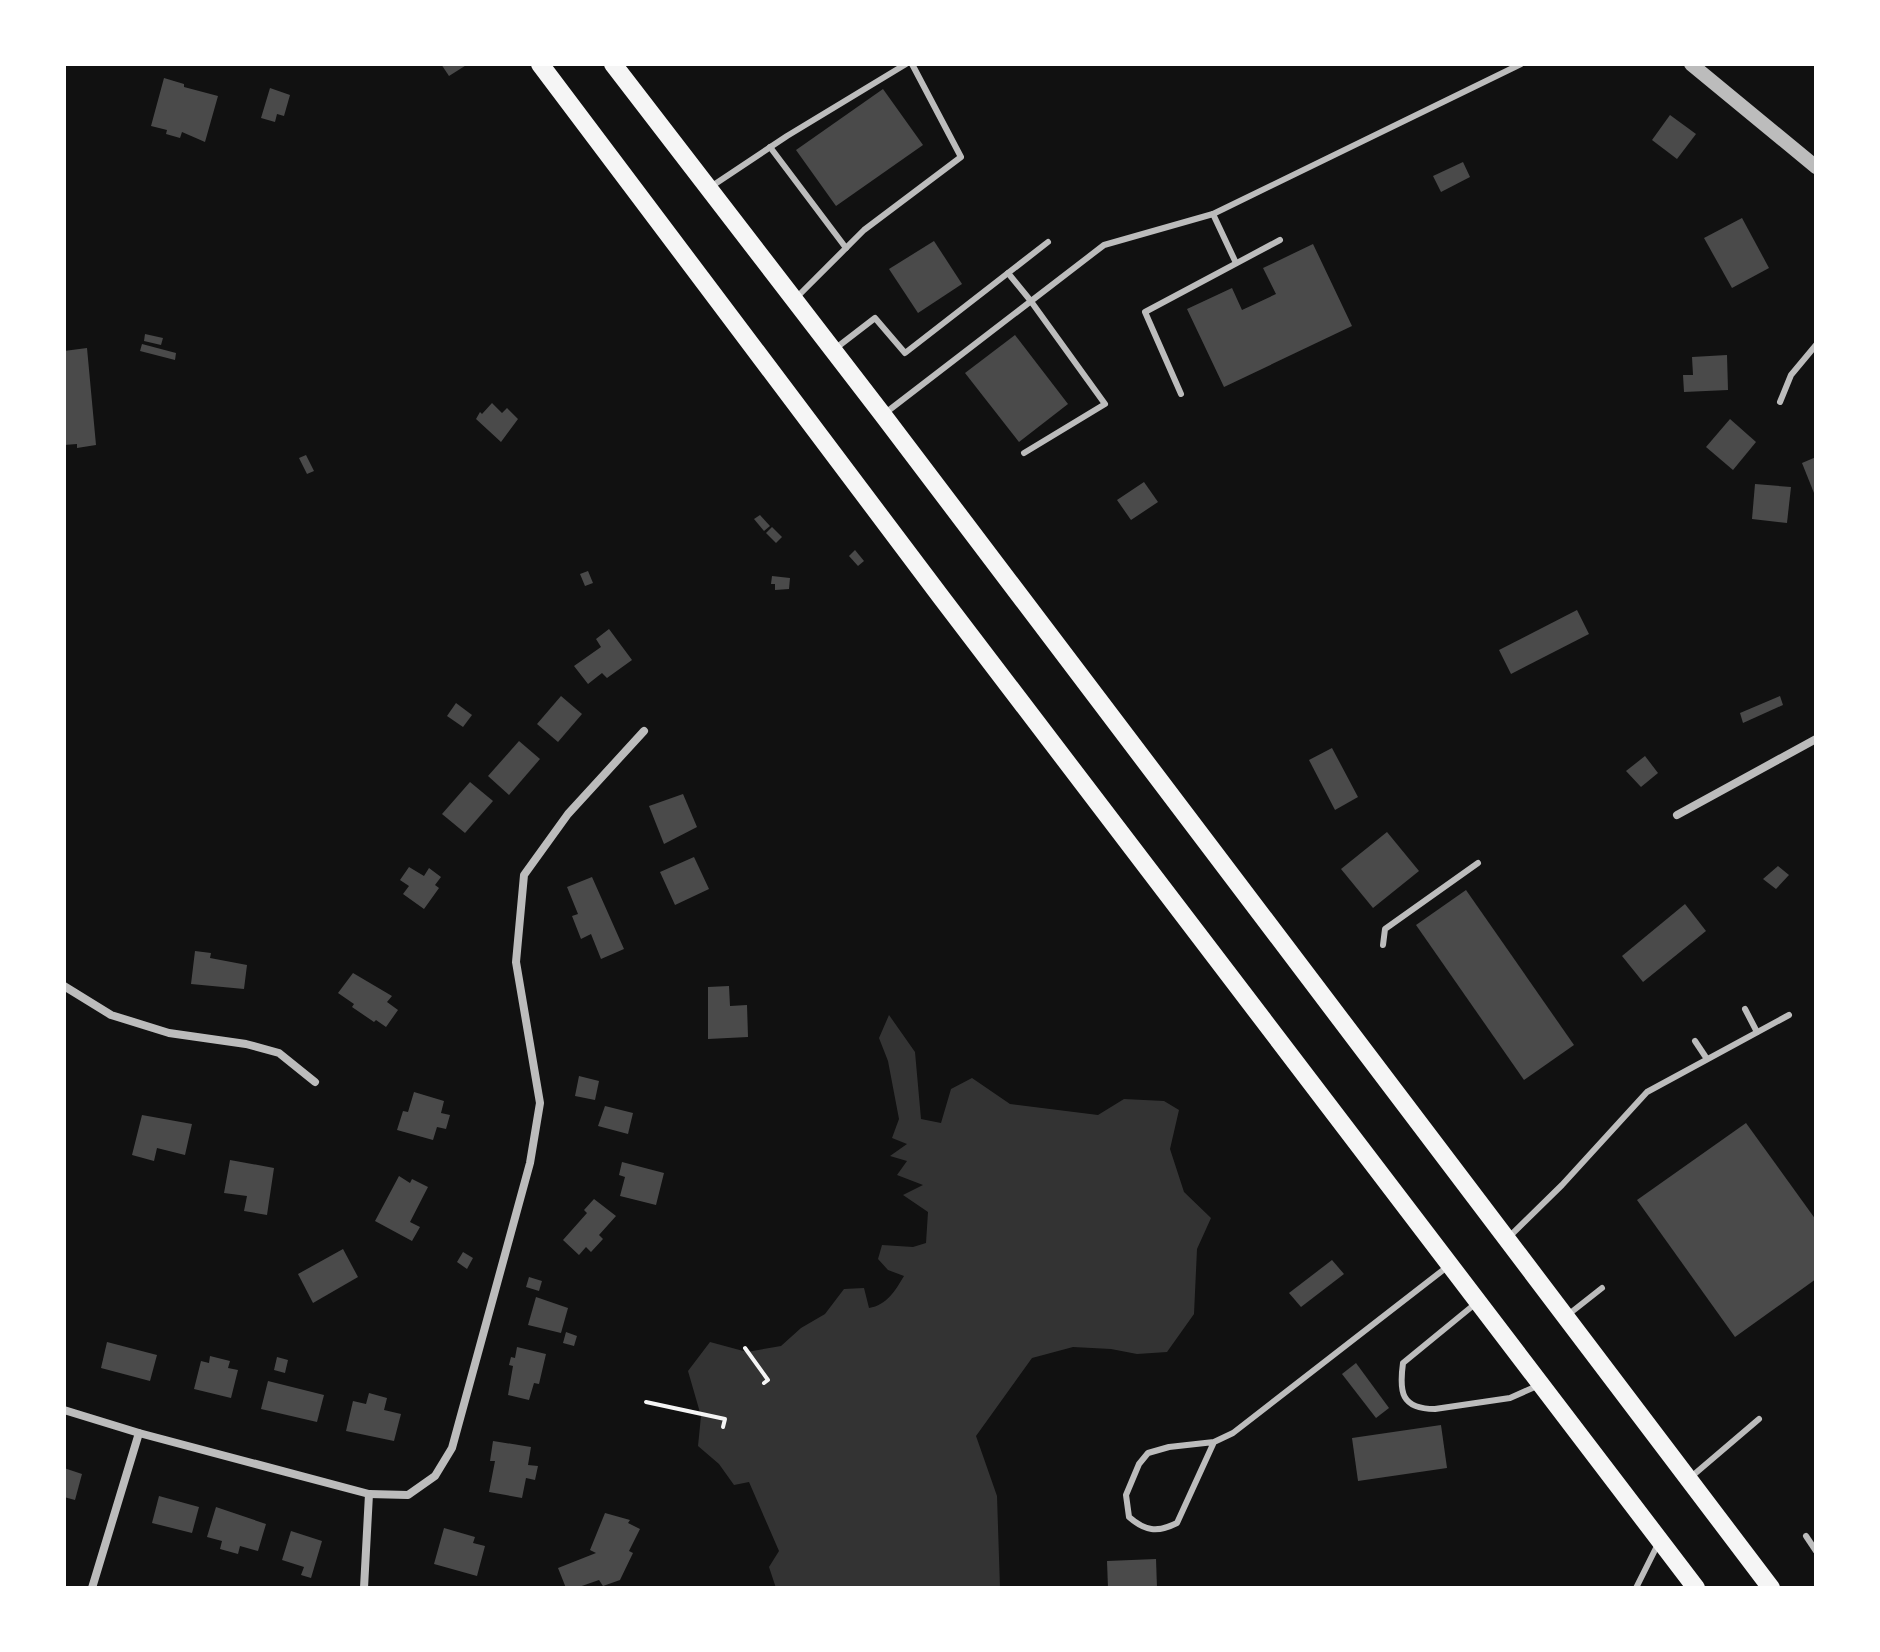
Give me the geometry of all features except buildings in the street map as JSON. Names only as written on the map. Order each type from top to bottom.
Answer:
[{"type":"highway","points":[[540,64],[1696,1588]]},
{"type":"highway","points":[[613,64],[834,350],[1771,1588]]},
{"type":"street","points":[[1691,64],[1816,167]]},
{"type":"street","points":[[64,1410],[369,1494],[408,1495],[435,1476],[452,1448],[530,1163],[540,1103],[516,962],[524,875],[568,814],[644,731]]},
{"type":"street","points":[[1677,815],[1816,739]]},
{"type":"street","points":[[64,986],[111,1015],[169,1033],[246,1044],[279,1053],[315,1082]]},
{"type":"street","points":[[92,1588],[139,1433]]},
{"type":"street","points":[[364,1588],[369,1494]]},
{"type":"lane","points":[[708,188],[906,64]]},
{"type":"lane","points":[[794,299],[864,230],[961,157],[912,64]]},
{"type":"lane","points":[[883,415],[1104,245],[1213,214],[1521,64]]},
{"type":"lane","points":[[770,147],[846,248]]},
{"type":"lane","points":[[1213,214],[1236,263]]},
{"type":"lane","points":[[1181,394],[1145,312],[1280,240]]},
{"type":"lane","points":[[834,350],[875,318],[905,353],[1048,242]]},
{"type":"lane","points":[[1008,273],[1105,404],[1024,453]]},
{"type":"lane","points":[[1780,402],[1791,375],[1816,345]]},
{"type":"lane","points":[[1383,945],[1385,929],[1478,863]]},
{"type":"lane","points":[[1745,1009],[1757,1032]]},
{"type":"lane","points":[[1508,1238],[1562,1185],[1647,1092],[1789,1015]]},
{"type":"lane","points":[[1695,1041],[1707,1059]]},
{"type":"lane","points":[[1214,1442],[1177,1523],[1163,1530],[1151,1530],[1140,1527],[1129,1517],[1126,1495],[1139,1464],[1148,1453],[1169,1447],[1214,1442],[1250,1422],[1449,1265]]},
{"type":"lane","points":[[1566,1316],[1602,1288]]},
{"type":"lane","points":[[1478,1302],[1403,1363],[1402,1391],[1408,1402],[1413,1406],[1435,1409],[1510,1398],[1540,1385]]},
{"type":"lane","points":[[1689,1479],[1759,1419]]},
{"type":"lane","points":[[1806,1536],[1816,1551]]},
{"type":"lane","points":[[1636,1588],[1659,1540]]},
{"type":"path","points":[[745,1348],[768,1380],[764,1383]]},
{"type":"path","points":[[646,1402],[725,1419],[723,1427]]},
{"type":"shaded area","points":[[889,1015],[915,1052],[921,1119],[941,1123],[951,1089],[972,1078],[1010,1104],[1098,1115],[1124,1099],[1164,1101],[1179,1110],[1170,1149],[1184,1192],[1211,1218],[1197,1249],[1194,1314],[1167,1352],[1137,1354],[1073,1347],[1032,1358],[976,1436],[997,1496],[1000,1588],[776,1588],[769,1567],[779,1551],[749,1482],[734,1485],[719,1464],[698,1446],[701,1416],[688,1371],[710,1342],[747,1352],[781,1346],[801,1328],[825,1314],[844,1289],[864,1288],[869,1308],[881,1304],[894,1292],[904,1276],[888,1270],[878,1259],[882,1245],[913,1247],[926,1243],[928,1212],[903,1195],[923,1185],[897,1175],[907,1161],[890,1156],[907,1144],[892,1138],[899,1119],[888,1061],[879,1038]]}]
